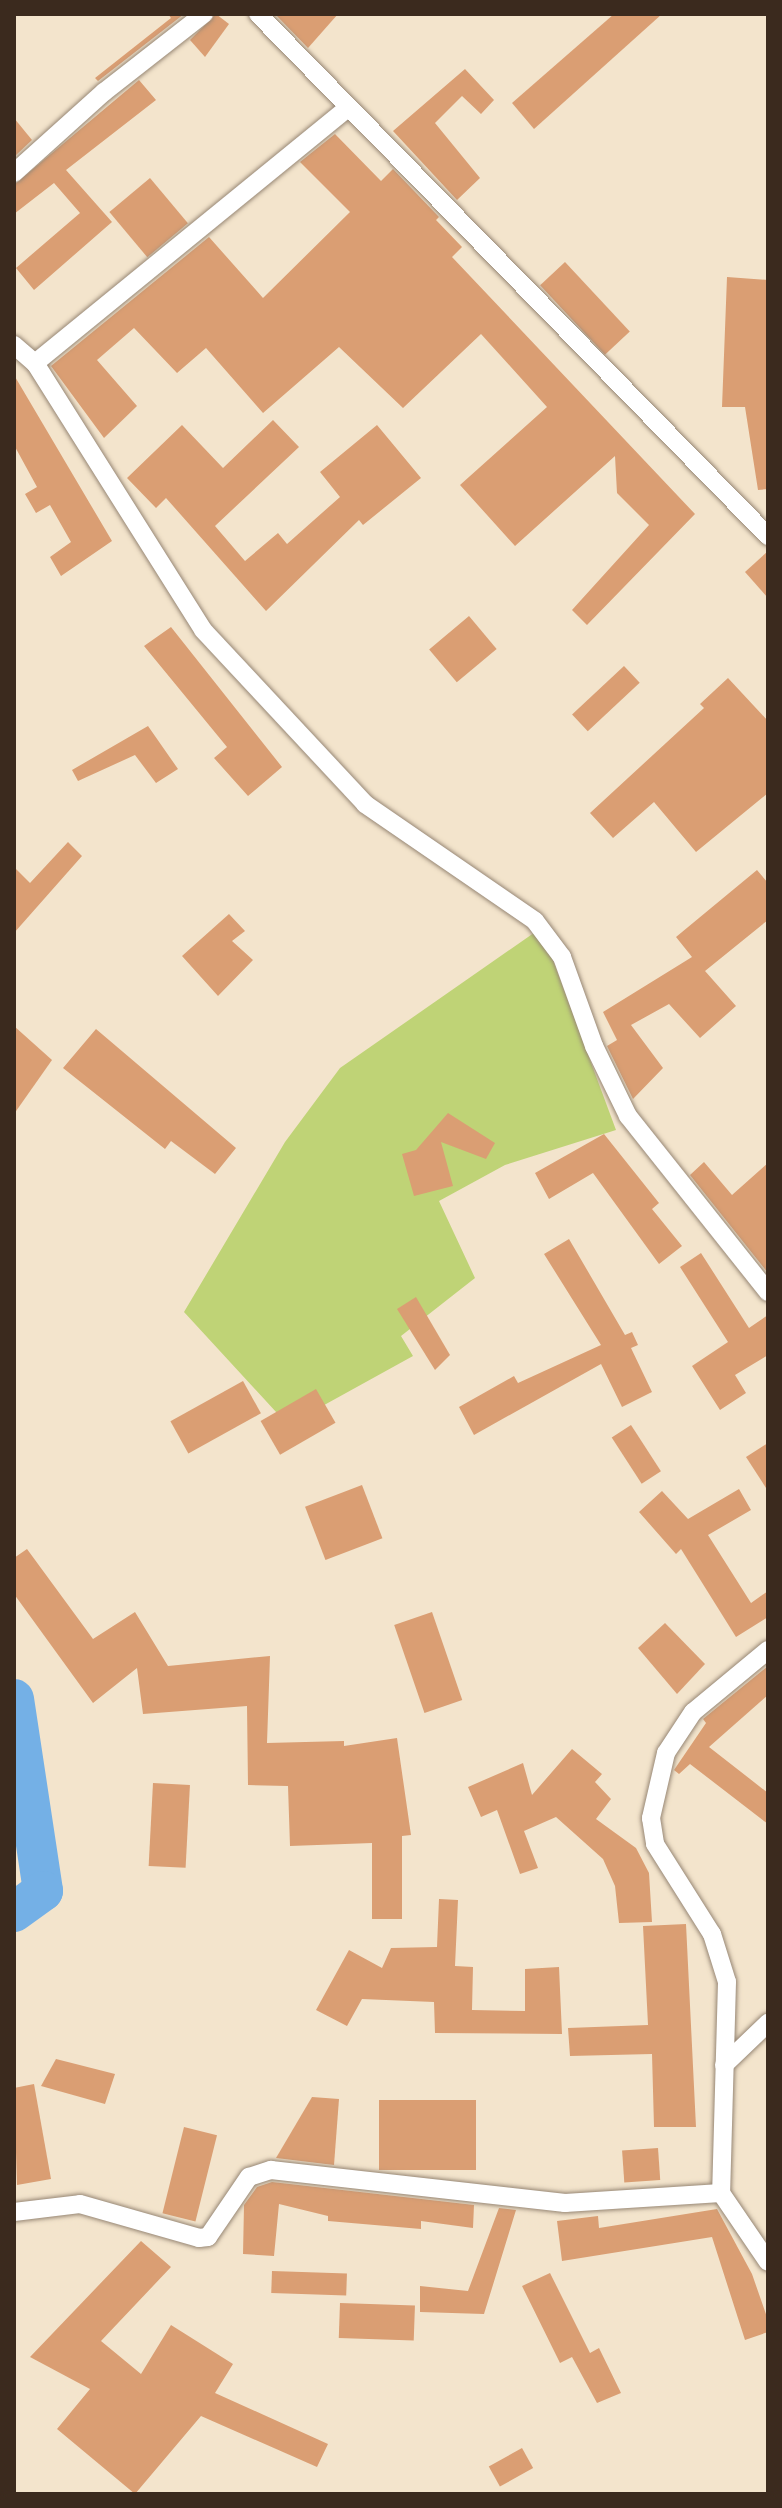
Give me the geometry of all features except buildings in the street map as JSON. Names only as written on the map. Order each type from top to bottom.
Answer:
[{"type":"street","points":[[14,173],[104,92],[204,14]]},
{"type":"street","points":[[258,14],[768,536]]},
{"type":"street","points":[[35,363],[348,108]]},
{"type":"street","points":[[14,345],[35,363],[203,630],[365,804],[535,921],[562,957],[594,1046],[628,1116],[768,1292]]},
{"type":"street","points":[[768,1650],[693,1712],[666,1753],[651,1818],[655,1844],[712,1934],[727,1982],[721,2193],[768,2262]]},
{"type":"street","points":[[724,2065],[768,2023]]},
{"type":"street","points":[[14,2212],[80,2204],[199,2238],[208,2237],[249,2177],[271,2170],[565,2203],[721,2193]]},
{"type":"green space","points":[[541,928],[616,1130],[505,1165],[439,1201],[475,1278],[401,1336],[413,1356],[288,1425],[184,1312],[285,1142],[340,1068]]},
{"type":"waterway","points":[[14,1699],[43,1891],[14,1912]]}]
